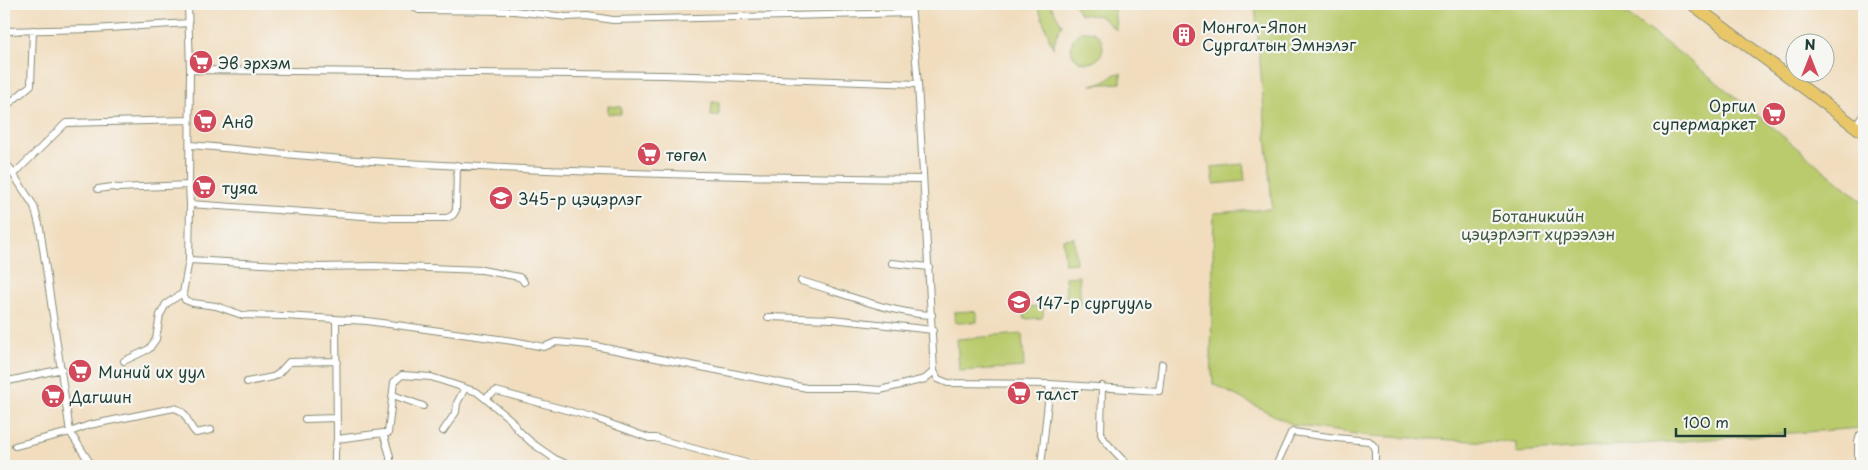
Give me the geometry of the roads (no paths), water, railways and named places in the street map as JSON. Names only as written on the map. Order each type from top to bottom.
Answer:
[{"type":"highway","points":[[1692,4],[1860,130]]},
{"type":"street","points":[[188,4],[190,204],[189,260],[183,293],[185,300],[216,306],[242,315],[398,325],[544,347],[556,342],[582,344],[807,388],[880,390],[924,379],[934,371]]},
{"type":"street","points":[[397,4],[412,5],[419,10],[514,11],[566,17],[587,16],[613,20],[911,13]]},
{"type":"street","points":[[910,4],[918,84],[934,371],[938,379],[948,384],[1050,384],[1159,390],[1162,364]]},
{"type":"street","points":[[4,31],[93,29],[189,23]]},
{"type":"street","points":[[4,108],[31,85],[32,30]]},
{"type":"street","points":[[190,70],[666,74],[918,84]]},
{"type":"street","points":[[1860,130],[1864,114]]},
{"type":"street","points":[[4,172],[12,171],[66,123],[189,120]]},
{"type":"street","points":[[190,144],[339,159],[457,165],[703,175],[923,179]]},
{"type":"street","points":[[4,160],[34,206],[40,228],[70,432],[92,466]]},
{"type":"street","points":[[190,204],[390,218],[447,218],[453,216],[456,210],[457,165]]},
{"type":"street","points":[[98,189],[189,185]]},
{"type":"street","points":[[189,260],[318,267],[374,266],[482,270],[519,277],[524,282]]},
{"type":"street","points":[[892,264],[928,267]]},
{"type":"street","points":[[801,281],[893,309],[932,315]]},
{"type":"street","points":[[124,361],[149,349],[156,340],[160,315],[166,304],[183,293]]},
{"type":"street","points":[[768,316],[832,319],[933,330]]},
{"type":"street","points":[[335,466],[337,440],[336,320]]},
{"type":"street","points":[[247,382],[273,377],[289,362],[337,361]]},
{"type":"street","points":[[4,382],[62,368]]},
{"type":"street","points":[[337,440],[388,433],[394,382],[402,375],[431,377],[465,388],[485,398],[488,403],[510,419],[518,430],[532,443],[555,459],[571,466]]},
{"type":"street","points":[[1041,466],[1050,384]]},
{"type":"street","points":[[1102,386],[1101,434],[1104,440],[1112,446],[1129,466]]},
{"type":"street","points":[[443,432],[456,412],[457,403],[465,388]]},
{"type":"street","points":[[485,398],[496,392],[592,417],[648,438],[655,438],[757,466]]},
{"type":"street","points":[[393,395],[423,406]]},
{"type":"street","points":[[14,446],[70,432],[89,425],[174,408],[184,412],[196,433],[211,430]]},
{"type":"street","points":[[305,419],[337,418]]},
{"type":"street","points":[[1276,466],[1291,433],[1294,432],[1369,441],[1375,447],[1375,466]]},
{"type":"street","points":[[383,433],[390,456],[390,466]]},
{"type":"street","points":[[1858,466],[1858,439],[1860,435],[1864,434]]},
{"type":"street","points":[[551,466],[555,459]]},
{"type":"place","name":"Монгол-Япон Сургалтын Эмнэлэг","points":[[1184,35]]},
{"type":"place","name":"Эв эрхэм","points":[[201,62]]},
{"type":"place","name":"Оргил супермаркет","points":[[1774,114]]},
{"type":"place","name":"Анд","points":[[205,121]]},
{"type":"place","name":"төгөл","points":[[649,154]]},
{"type":"place","name":"туяа","points":[[204,187]]},
{"type":"place","name":"345-р цэцэрлэг","points":[[501,198]]},
{"type":"place","name":"147-р сургууль","points":[[1019,302]]},
{"type":"place","name":"Миний их уул","points":[[80,371]]},
{"type":"place","name":"талст","points":[[1019,393]]},
{"type":"place","name":"Дагшин","points":[[53,396]]},
{"type":"park label","name":"Ботаникийн цэцэрлэгт хүрээлэн","points":[[1538,224]]}]
